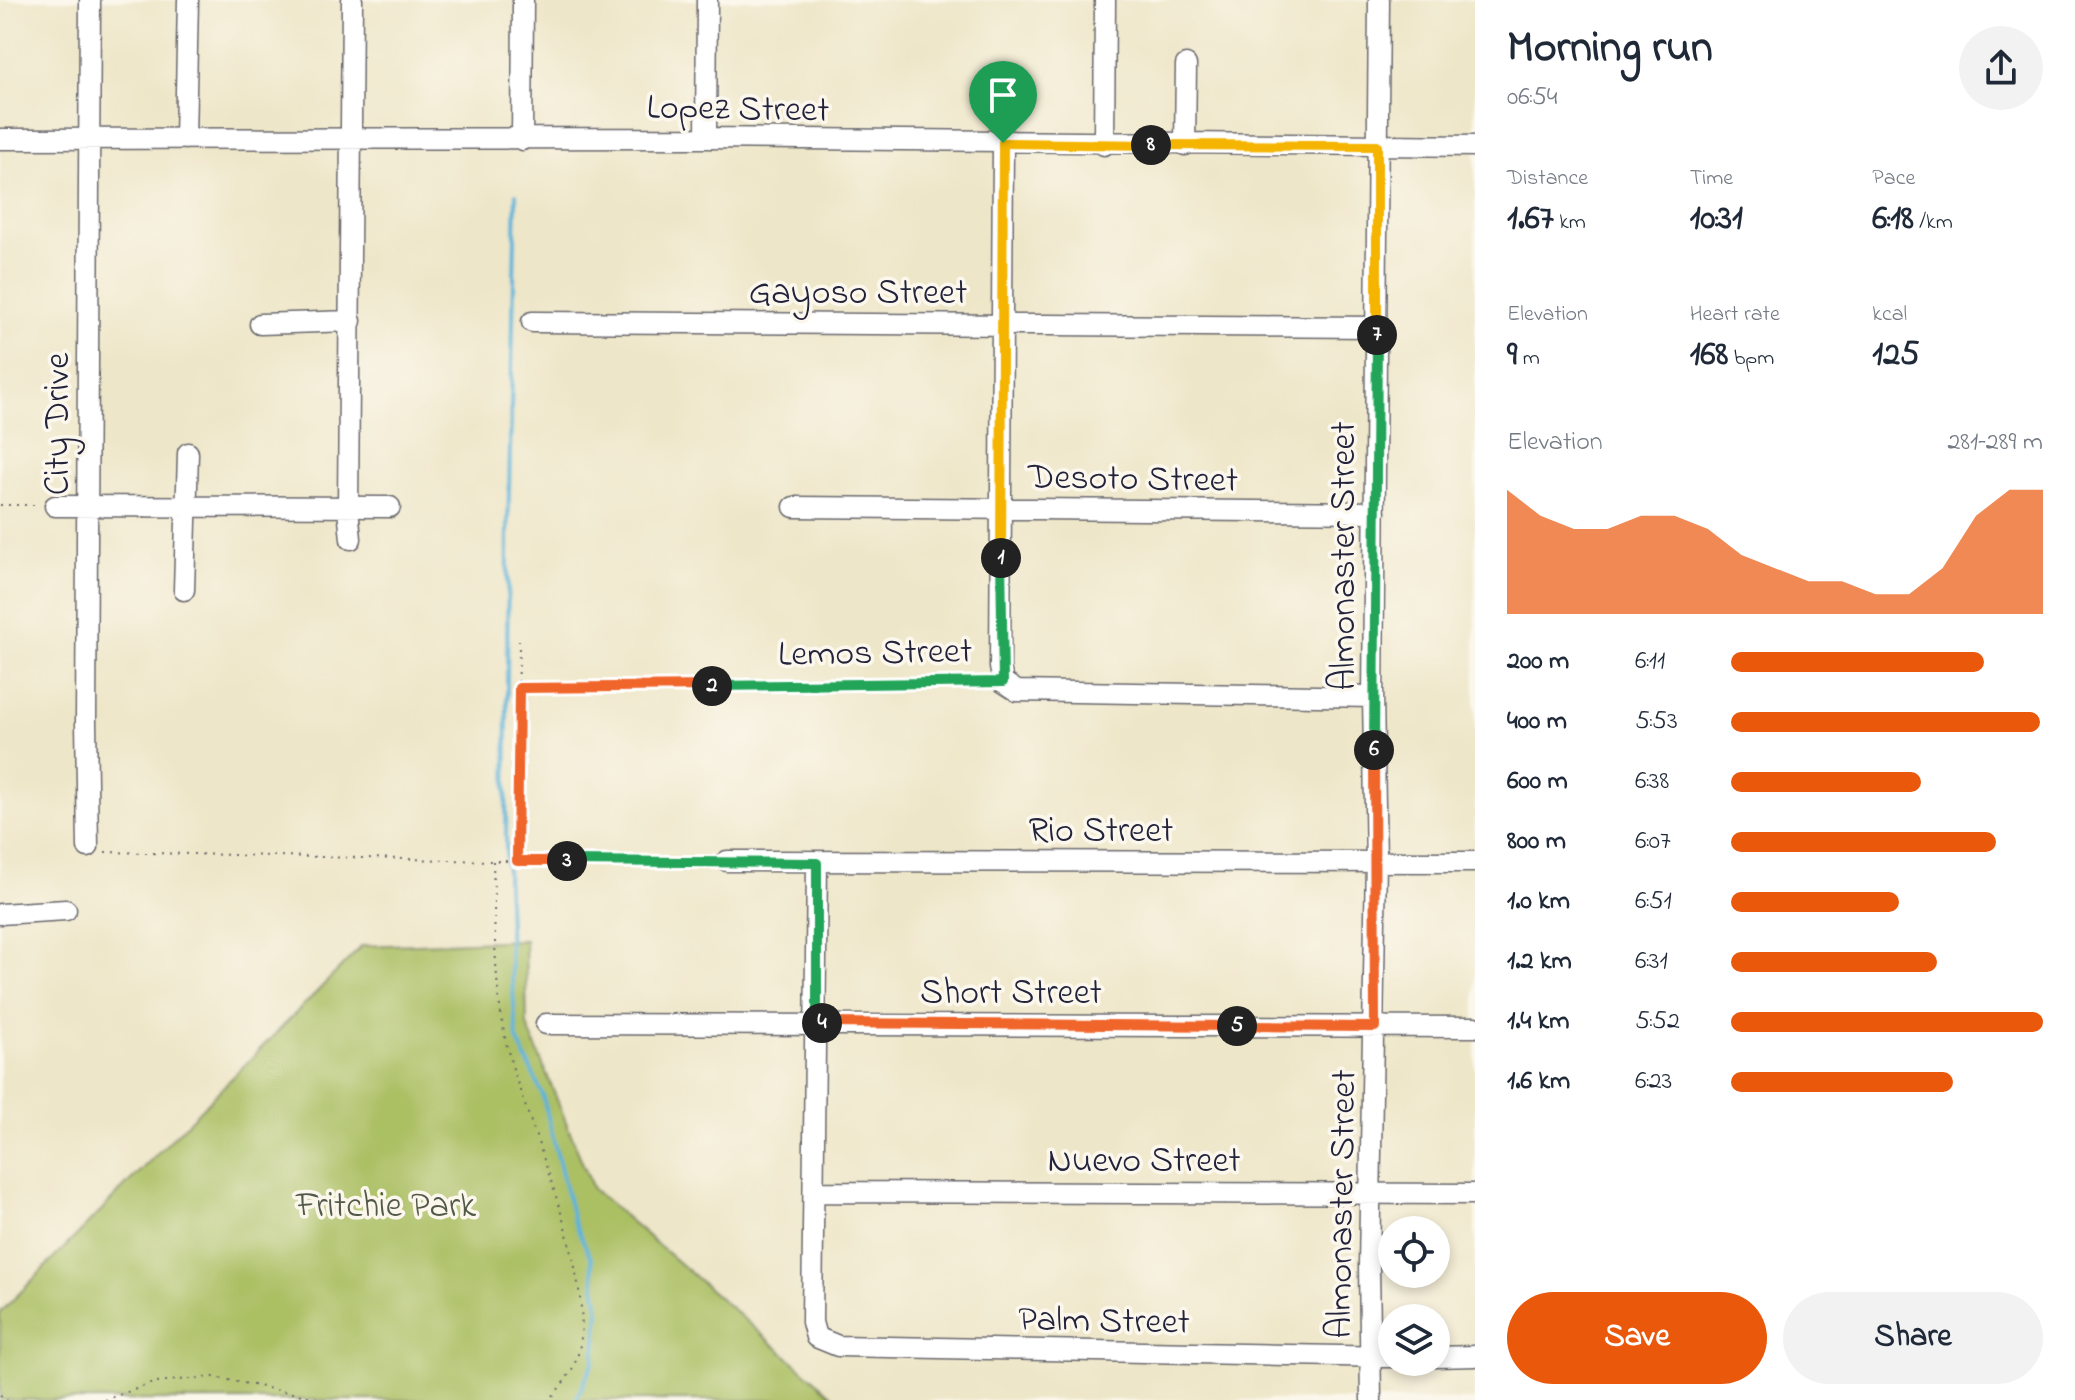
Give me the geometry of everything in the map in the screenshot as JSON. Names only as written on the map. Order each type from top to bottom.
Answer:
[{"type":"street","name":"City Drive","points":[[88,847],[90,0]]},
{"type":"street","points":[[185,139],[188,0]]},
{"type":"street","points":[[351,539],[348,509],[352,0]]},
{"type":"street","points":[[522,140],[523,0]]},
{"type":"street","points":[[706,138],[707,0]]},
{"type":"street","points":[[1104,145],[1105,0]]},
{"type":"street","name":"Almonaster Street","points":[[1378,1329],[1369,1266],[1375,1027],[1373,697],[1379,0]]},
{"type":"street","points":[[1185,145],[1186,65]]},
{"type":"street","name":"Lopez Street","points":[[0,139],[706,138],[1104,145],[1475,146]]},
{"type":"street","points":[[1003,143],[1003,682]]},
{"type":"street","points":[[260,324],[351,321]]},
{"type":"street","name":"Gayoso Street","points":[[532,322],[1377,327]]},
{"type":"street","points":[[184,590],[188,453]]},
{"type":"street","points":[[55,506],[390,507]]},
{"type":"street","name":"Desoto Street","points":[[794,507],[1375,512]]},
{"type":"street","name":"Lemos Street","points":[[1003,682],[1017,691],[1373,697]]},
{"type":"street","name":"Rio Street","points":[[727,861],[1475,862]]},
{"type":"street","points":[[814,1192],[817,863]]},
{"type":"street","points":[[0,914],[66,910]]},
{"type":"street","name":"Short Street","points":[[546,1024],[1475,1027]]},
{"type":"street","name":"Nuevo Street","points":[[814,1192],[1475,1194]]},
{"type":"street","name":"Palm Street","points":[[814,1192],[812,1322],[816,1337],[838,1346],[1378,1357]]},
{"type":"street","points":[[1450,1357],[1475,1356]]},
{"type":"street","name":"Almonaster Street","points":[[1371,1400],[1378,1373]]},
{"type":"path","points":[[0,505],[55,506]]},
{"type":"path","points":[[517,861],[519,639]]},
{"type":"path","name":"Lemos Street","points":[[519,688],[1003,682]]},
{"type":"path","points":[[88,847],[130,853],[493,861],[727,861]]},
{"type":"path","points":[[493,861],[497,977],[509,1054],[577,1266],[580,1324],[576,1363],[550,1400]]},
{"type":"path","points":[[104,1400],[156,1382],[214,1377],[326,1400]]},
{"type":"path","points":[[0,1395],[7,1400]]},
{"type":"green space","name":"Fritchie Park","points":[[525,940],[527,1025],[593,1189],[838,1400],[0,1400],[0,1313],[362,946]]},
{"type":"waterway","points":[[516,194],[508,534],[506,847],[510,956],[517,1039],[542,1093],[573,1219],[591,1258],[599,1311],[594,1361],[576,1400]]},
{"type":"route","points":[[1003,143],[1377,146],[1373,697],[1375,1027],[817,1023],[817,863],[517,861],[519,688],[1003,682],[1000,667],[1003,143]]}]
